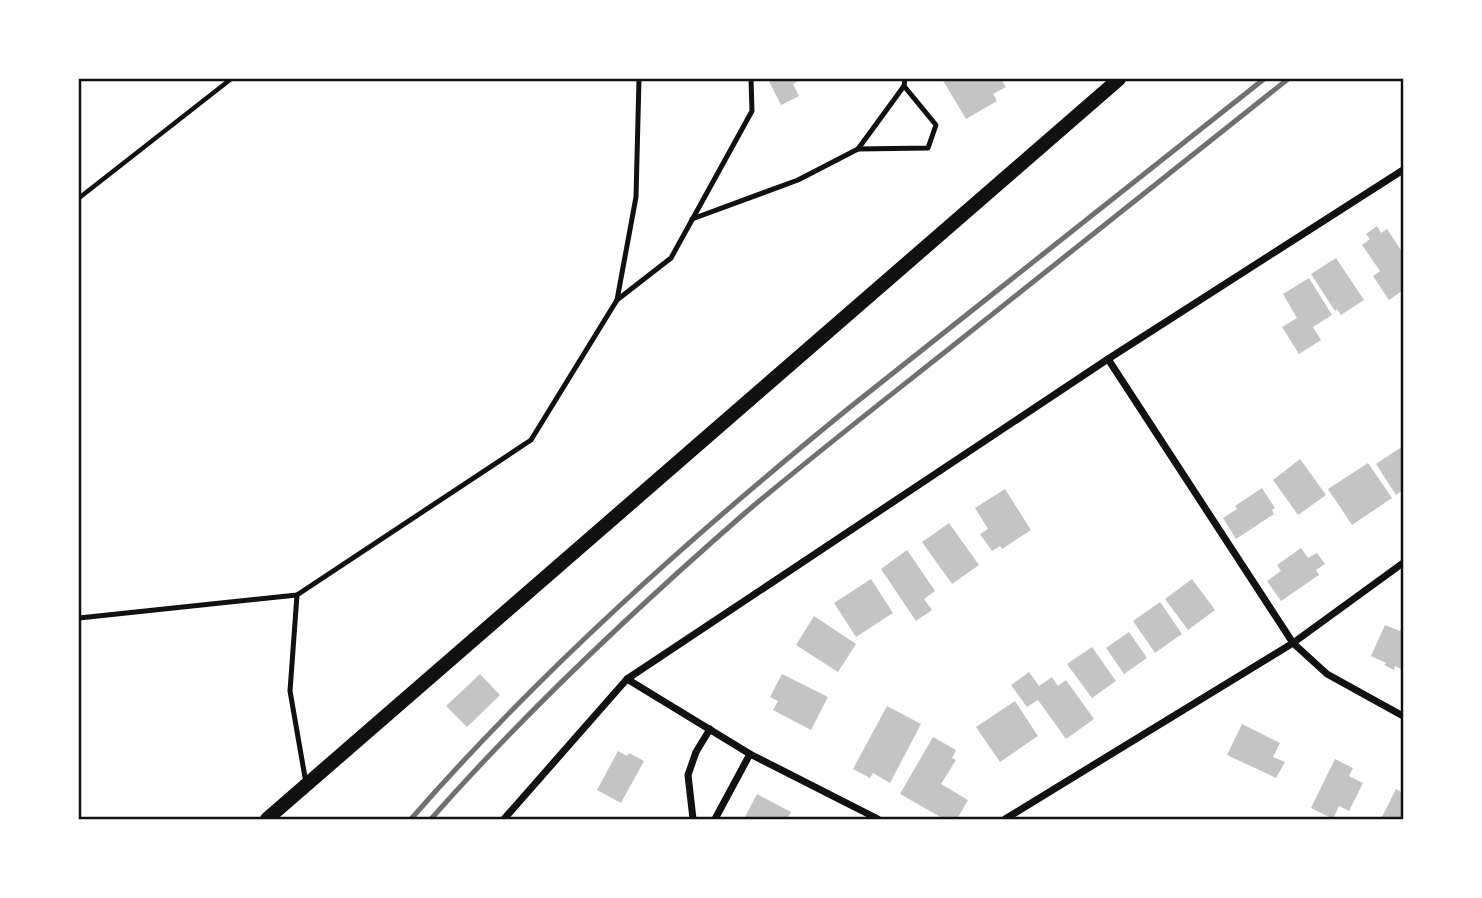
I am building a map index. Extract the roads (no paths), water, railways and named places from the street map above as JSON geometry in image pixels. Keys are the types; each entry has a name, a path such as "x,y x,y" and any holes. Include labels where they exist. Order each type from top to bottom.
{"main road":[{"path":"267,819 1119,79"}],"street":[{"path":"504,819 627,679 1108,359 1403,170"},
{"path":"1108,359 1293,643 1327,674 1403,716"},
{"path":"1005,819 1293,643 1403,563"},
{"path":"627,679 750,754 878,819"},
{"path":"693,819 688,775 696,752 710,729"},
{"path":"715,819 750,754"}],"lane":[{"path":"617,300 636,197 639,79"},
{"path":"79,618 297,595 531,440 617,300 671,258 752,111 751,79"},
{"path":"692,219 798,180 858,149 928,148 936,125 905,82 858,149"},
{"path":"297,595 290,691 306,785"}],"railway":[{"path":"411,819 461,763 566,656 733,505 849,408 1264,79"},
{"path":"431,819 506,738 583,661 745,513 1288,79"}]}
